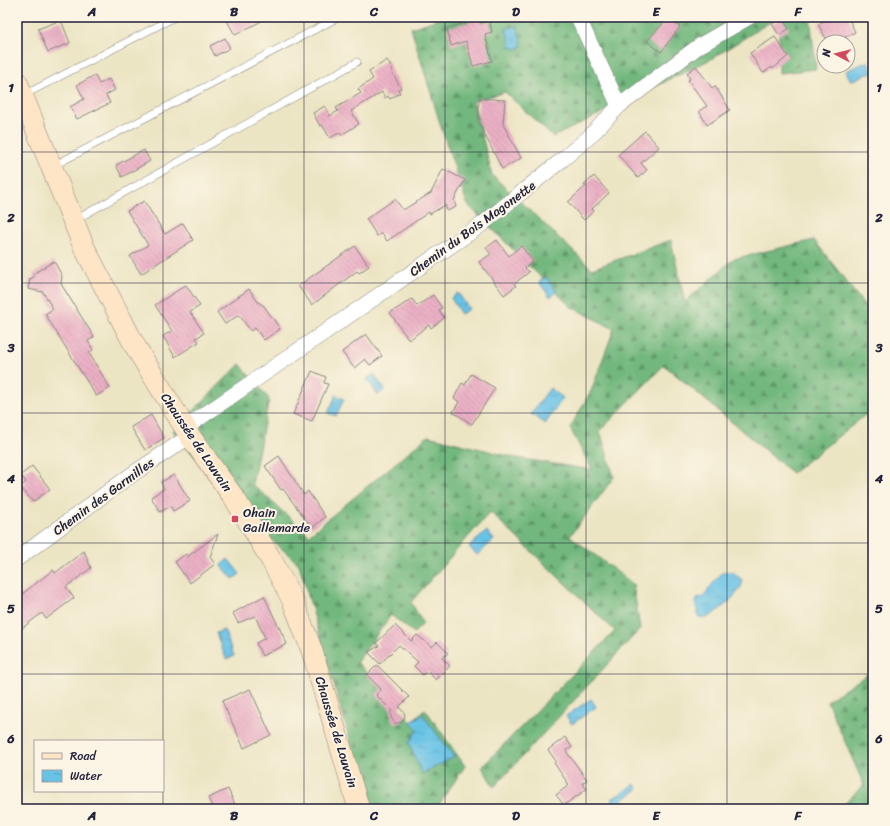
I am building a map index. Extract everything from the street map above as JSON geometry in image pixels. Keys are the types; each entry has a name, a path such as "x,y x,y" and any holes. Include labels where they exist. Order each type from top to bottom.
{"main road":[{"name":"Chaussée de Louvain","path":"20,89 84,247 135,346 187,432 235,499 272,561 293,601 312,651 359,809"}],"street":[{"path":"578,17 619,106"},
{"name":"Chemin du Bois Magonette","path":"187,432 481,225 589,137 619,106 699,46 749,17"},
{"name":"Chemin des Garmilles","path":"17,559 125,480 187,432"}],"lane":[{"path":"20,89 175,17"},
{"path":"51,167 339,17"},
{"path":"73,221 357,62"}],"green space":[{"path":"444,17 778,17 711,59 553,137 505,92 473,101 492,175 592,269 671,240 685,302 733,259 814,240 873,316 873,409 792,473 664,365 600,431 614,477 570,536 633,584 640,629 494,787 482,767 615,631 490,512 411,602 423,624 414,633 391,615 357,662 411,722 425,709 465,766 436,809 372,809 357,764 299,564 245,516 173,431 240,364 269,399 252,484 309,535 428,436 517,458 592,470 570,428 591,391 614,329 570,306 467,204 443,133 411,28"},
{"path":"779,17 810,17 816,69 779,73"},
{"path":"873,671 873,809 839,809 864,785 827,701"}],"water":[{"path":"517,26 522,45 520,48 514,49 514,47 511,48 506,29"},
{"path":"868,61 872,72 851,81 848,74 856,74 856,66"},
{"path":"546,277 557,292 550,297 539,282"},
{"path":"458,293 469,309 461,314 451,298"},
{"path":"374,374 385,390 378,395 367,379"},
{"path":"550,388 563,398 545,424 531,414"},
{"path":"336,395 344,399 336,416 328,413"},
{"path":"487,531 494,540 477,555 469,547"},
{"path":"228,559 240,574 233,579 221,565"},
{"path":"724,572 733,572 742,580 742,585 735,596 723,607 707,618 699,617 695,603"},
{"path":"224,630 234,656 226,659 216,633"},
{"path":"591,699 596,707 572,724 566,716"},
{"path":"422,714 454,757 422,774 409,743 418,729 411,722"},
{"path":"635,784 638,789 615,805 612,799"}],"building":[{"path":"225,17 269,17 235,35"},
{"path":"832,17 848,17 855,32 851,34 824,34 818,24"},
{"path":"668,18 680,27 661,52 647,41"},
{"path":"782,18 789,29 779,35 772,24"},
{"path":"481,19 481,23 489,20 492,32 485,34 492,61 473,66 466,41 451,46 447,28"},
{"path":"61,20 70,43 48,52 38,29"},
{"path":"775,37 788,56 773,69 772,67 763,73 750,53"},
{"path":"225,38 230,48 215,56 210,46"},
{"path":"387,60 393,70 391,71 401,88 398,90 400,93 390,99 388,96 385,98 382,92 351,111 359,124 341,135 339,133 330,138 322,125 320,126 313,113 325,106 330,116 338,111 336,108 361,93 358,89 373,79 369,72"},
{"path":"696,66 712,88 715,86 730,110 707,125 699,111 707,106 688,80 690,79 687,73"},
{"path":"95,75 99,84 109,79 115,90 106,95 110,103 77,119 70,107 84,99 77,85"},
{"path":"479,98 505,100 503,124 521,158 502,169 478,121"},
{"path":"645,131 659,147 641,163 647,170 638,178 618,155"},
{"path":"144,150 150,161 122,177 116,165"},
{"path":"443,169 465,180 454,200 456,207 447,211 445,205 430,214 429,212 387,241 382,233 377,236 366,219 395,199 403,210 431,193"},
{"path":"594,176 609,193 592,209 594,211 584,220 568,202 586,186 584,185"},
{"path":"144,201 165,234 183,223 193,240 141,274 130,256 148,245 127,211"},
{"path":"497,240 509,256 521,246 533,261 525,268 529,272 514,284 516,286 504,295 479,262 491,254 486,248"},
{"path":"355,246 369,266 359,273 357,271 312,305 298,286"},
{"path":"54,261 62,276 61,284 94,337 88,341 93,350 89,353 110,388 96,396 45,314 53,309 43,292 28,289 30,279 34,277 33,274"},
{"path":"186,285 200,306 190,312 204,333 196,338 199,342 175,357 163,336 172,331 155,305"},
{"path":"249,289 258,302 264,306 280,329 264,340 255,328 251,331 239,315 225,324 217,312"},
{"path":"433,295 442,308 439,310 444,318 431,328 429,325 409,340 390,313 412,299 417,306"},
{"path":"366,334 382,356 370,365 365,359 354,368 342,352"},
{"path":"312,371 326,377 324,383 328,384 312,421 293,414"},
{"path":"471,374 495,388 472,424 453,412 459,402 454,398 462,383 465,385"},
{"path":"151,415 164,438 145,450 131,427"},
{"path":"279,456 304,495 308,491 325,517 312,528 283,489 281,490 265,466"},
{"path":"32,466 50,489 33,502 20,487 26,482 21,475"},
{"path":"174,475 190,501 173,511 171,506 160,512 151,497 164,489 161,482"},
{"path":"218,534 210,557 215,564 190,583 175,562 186,554 187,557"},
{"path":"84,551 91,568 66,587 74,598 46,619 42,613 17,632 17,598 53,570 55,573"},
{"path":"264,596 287,644 262,656 256,643 265,638 255,616 238,623 233,613"},
{"path":"395,625 411,641 417,635 432,647 437,642 448,653 442,658 450,666 436,680 427,671 423,675 414,666 418,662 399,645 380,664 368,652 379,646 376,643"},
{"path":"377,665 409,697 399,707 405,714 401,723 395,723 391,718 391,710 376,695 381,689 367,675"},
{"path":"250,689 271,735 244,748 222,701"},
{"path":"565,737 572,747 566,751 587,780 582,783 587,789 564,805 556,795 569,785 554,763 556,761 548,750"},
{"path":"228,789 237,809 213,809 208,798"}],"place":[{"name":"Ohain Gaillemarde","path":"235,519"}]}
